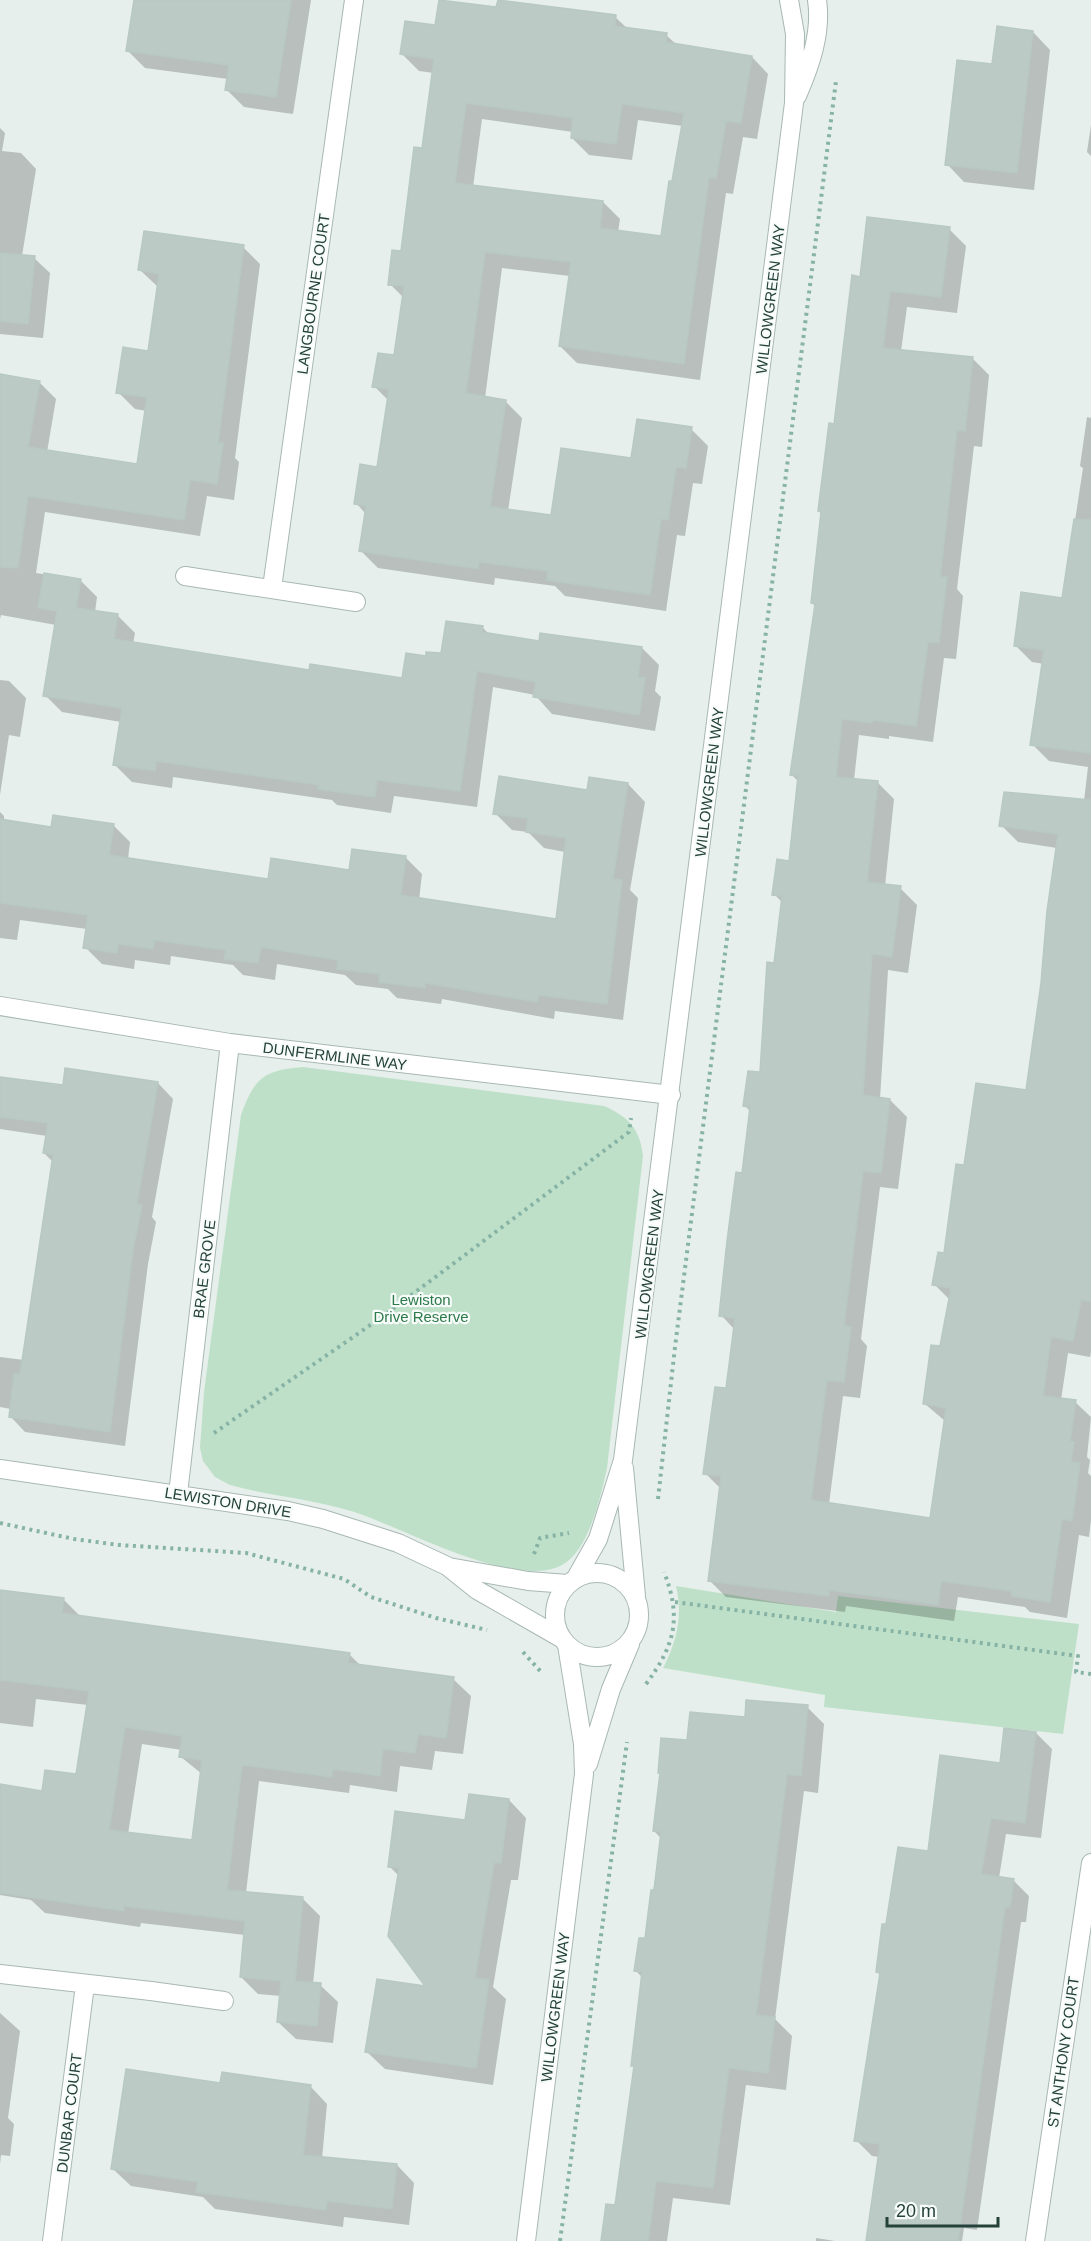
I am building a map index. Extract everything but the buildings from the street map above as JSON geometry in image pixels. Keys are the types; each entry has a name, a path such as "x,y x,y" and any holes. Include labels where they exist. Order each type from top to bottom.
{"street":[{"name":"LANGBOURNE COURT","path":"272,588 354,0"},
{"name":"WILLOWGREEN WAY","path":"572,1581 598,1539 624,1460 794,103 795,34 789,0"},
{"name":"WILLOWGREEN WAY","path":"794,103 812,60 817,22 817,0"},
{"path":"185,576 356,602"},
{"name":"DUNFERMLINE WAY","path":"0,1006 230,1043 671,1095"},
{"name":"BRAE GROVE","path":"178,1494 230,1043"},
{"name":"WILLOWGREEN WAY","path":"624,1460 637,1598"},
{"name":"LEWISTON DRIVE","path":"0,1469 178,1494 323,1519 398,1543 447,1566 477,1590 564,1641"},
{"name":"LEWISTON DRIVE","path":"447,1566 528,1581 572,1581"},
{"path":"588,1574 611,1575 626,1584 637,1598 640,1616 632,1639 616,1653 597,1658 580,1654 564,1641 554,1613 559,1595 572,1581 588,1574"},
{"name":"WILLOWGREEN WAY","path":"584,1774 611,1689 632,1639"},
{"name":"WILLOWGREEN WAY","path":"526,2241 584,1774 583,1744 564,1641"},
{"name":"ST ANTHONY COURT","path":"1035,2241 1091,1863"},
{"path":"0,1974 225,2001"},
{"name":"DUNBAR COURT","path":"52,2241 85,1985"}],"path":[{"path":"658,1505 668,1406 837,70"},
{"path":"182,1458 231,1420 382,1317 629,1132 634,1091"},
{"path":"0,1523 108,1543 246,1553 344,1579 371,1597 436,1618 493,1632"},
{"path":"643,1692 665,1656 672,1637 675,1602 662,1562"},
{"path":"675,1602 1078,1656 1076,1672 1091,1674"},
{"path":"518,1647 532,1660 546,1679"},
{"path":"560,2241 627,1739"}],"green space":[{"name":"Lewiston Drive Reserve","path":"303,1067 604,1106 627,1120 636,1131 643,1156 607,1468 587,1535 580,1548 562,1565 541,1571 516,1570 487,1563 427,1542 351,1511 230,1485 215,1477 203,1461 200,1448 204,1392 241,1115 251,1093 262,1079 278,1071"},
{"path":"676,1586 836,1612 838,1596 1079,1624 1063,1734 824,1707 825,1695 663,1668 672,1648 679,1618"}]}
